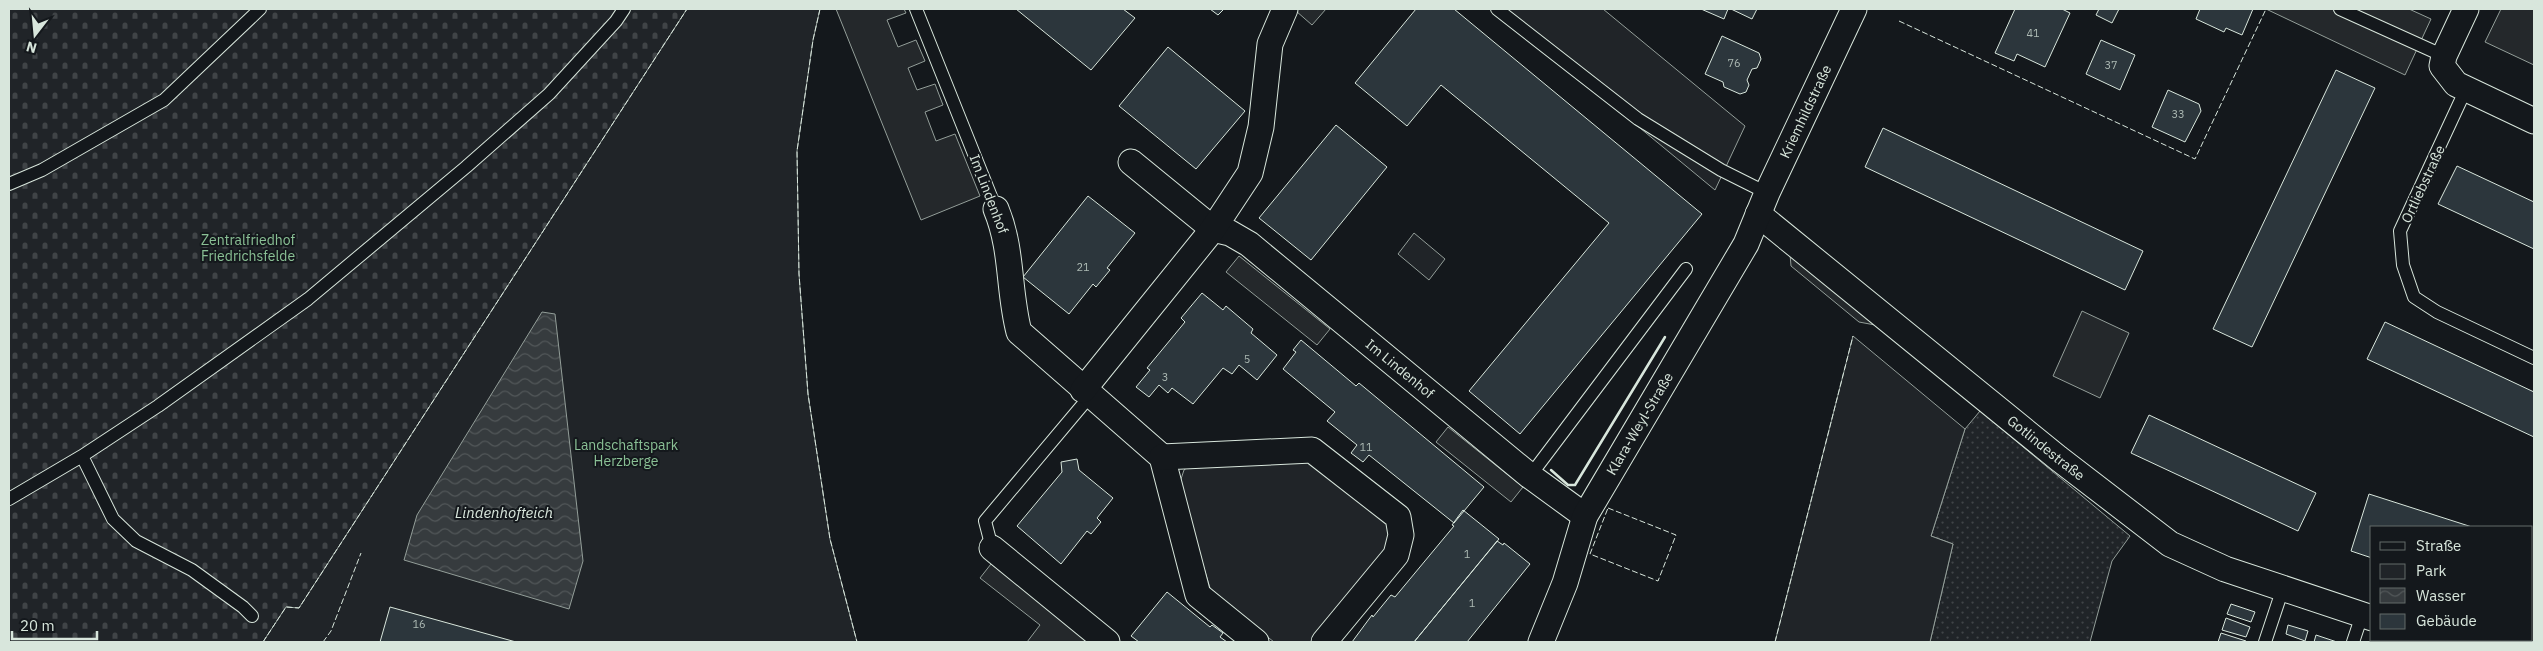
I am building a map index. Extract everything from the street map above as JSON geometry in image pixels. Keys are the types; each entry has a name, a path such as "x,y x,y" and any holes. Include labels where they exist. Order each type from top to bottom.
{"street":[{"path":"1087,393 1212,229 1250,174 1261,127 1270,44 1285,9"},
{"name":"Kriemhildstraße","path":"1762,204 1854,9"},
{"path":"2466,9 2445,65 2456,84 2534,121"},
{"name":"Im Lindenhof","path":"1131,162 1212,229 1230,233 1249,244 1530,476 1585,516"},
{"name":"Klara-Weyl-Straße","path":"1541,642 1565,583 1585,516 1746,244 1762,204"},
{"name":"Gotlindestraße","path":"1762,204 2058,458 2170,544 2224,569 2367,616"},
{"name":"Im Lindenhof","path":"996,209 1005,232 1012,270 1012,305 1019,332 1162,457"},
{"path":"1256,642 1198,595 1162,457 1312,450 1398,517 1401,536 1396,555 1324,642"},
{"path":"992,548 1107,642"},
{"path":"2439,641 2446,642"}],"lane":[{"path":"9,184 42,170 164,100 260,9"},
{"path":"9,499 82,456 182,389 308,299 466,168 549,94 616,21 624,9"},
{"name":"Im Lindenhof","path":"916,9 996,209"},
{"path":"1497,9 1638,119 1720,170 1762,204"},
{"path":"2340,9 2445,65"},
{"name":"Ortliebstraße","path":"2466,89 2400,230 2403,265 2414,297 2437,312 2534,358"},
{"path":"1530,476 1686,269"},
{"path":"992,548 985,521 1087,393"},
{"path":"82,456 113,519 136,541 192,570 243,607 252,616"},
{"path":"2265,642 2282,588"},
{"path":"2353,642 2367,616"}],"green space":[{"name":"Zentralfriedhof Friedrichsfelde","path":"9,9 687,9 299,608 286,607 263,642 9,642"},
{"name":"Landschaftspark Herzberge","path":"687,9 820,9 813,40 797,151 799,274 808,394 830,539 857,642 263,642 286,607 299,608"},
{"path":"1496,9 1603,9 1745,126 1715,190"},
{"path":"1414,233 1445,259 1429,280 1398,254"},
{"path":"1853,336 1965,429 1931,536 1953,544 1930,642 1775,642"},
{"path":"1980,411 2130,536 2112,561 2090,642 1930,642 1953,544 1931,536 1965,429"},
{"path":"1303,458 1385,518 1392,543 1321,635 1311,642 1274,642 1217,597 1210,588 1179,485 1184,470 1189,466"}],"shaded area":[{"path":"836,9 904,9 906,13 887,20 898,47 916,40 925,61 908,68 917,90 935,84 943,105 925,112 936,141 955,134 980,196 921,220"},
{"path":"1298,9 1326,9 1312,25 1296,11"},
{"path":"2266,9 2409,9 2431,19 2405,75"},
{"path":"2501,9 2534,9 2534,65 2485,42"},
{"path":"1790,254 1875,325 1859,322 1791,266"},
{"path":"1239,256 1330,329 1317,345 1226,272"},
{"path":"2082,311 2129,333 2100,398 2053,376"},
{"path":"1448,427 1523,487 1511,502 1436,442"},
{"path":"991,564 1090,642 1027,642 1040,625 980,578"}],"water":[{"name":"Lindenhofteich","path":"542,312 555,314 583,561 569,609 404,560 417,515"}],"building":[{"path":"1016,9 1123,9 1135,18 1091,70"},
{"path":"1210,9 1224,9 1218,15"},
{"path":"1416,9 1454,9 1702,214 1520,434 1469,391 1609,223 1441,85 1407,126 1355,83"},
{"path":"1701,9 1728,9 1724,19"},
{"path":"1731,9 1757,9 1752,19"},
{"path":"2015,9 2062,9 2070,13 2045,67 2017,54 2014,61 1995,53"},
{"path":"2099,9 2119,9 2112,23 2096,15"},
{"path":"2200,9 2253,9 2242,35 2226,28 2224,32 2196,19"},
{"path":"1722,36 1759,53 1761,59 1757,68 1752,69 1747,80 1749,85 1746,92 1740,94 1724,87 1723,82 1705,74"},
{"path":"2101,40 2135,55 2120,90 2086,74"},
{"path":"1168,47 1245,111 1196,169 1119,106"},
{"path":"2336,70 2375,88 2252,347 2213,329"},
{"path":"2168,90 2199,104 2201,111 2185,142 2152,127"},
{"path":"1336,125 1387,167 1311,260 1259,218"},
{"path":"1883,128 2143,251 2125,290 1865,167"},
{"path":"2457,166 2534,202 2534,249 2438,204"},
{"path":"1088,196 1135,233 1107,268 1110,270 1096,287 1093,284 1069,314 1023,277"},
{"path":"1202,293 1223,310 1226,306 1253,329 1251,333 1277,355 1257,380 1239,365 1232,374 1223,368 1193,404 1172,388 1168,393 1159,385 1149,397 1136,387 1150,370 1147,368 1185,322 1181,318"},
{"path":"2385,322 2534,392 2534,437 2367,359"},
{"path":"1301,340 1356,386 1359,383 1484,487 1454,523 1369,455 1363,462 1351,453 1357,445 1327,421 1335,412 1283,369 1296,352 1293,350"},
{"path":"2149,415 2316,493 2298,531 2131,453"},
{"path":"1077,459 1079,470 1113,498 1097,518 1101,522 1091,534 1087,531 1061,564 1017,526 1062,472 1061,462"},
{"path":"2369,494 2469,526 2370,526 2370,557 2351,551"},
{"path":"1463,510 1499,539 1414,642 1352,642 1372,615 1373,617 1391,595 1395,597 1454,526 1452,525"},
{"path":"1497,541 1503,545 1504,543 1530,564 1467,642 1414,642"},
{"path":"1167,592 1210,627 1212,625 1223,633 1220,637 1227,642 1139,642 1131,636"},
{"path":"2231,604 2255,612 2251,622 2227,614"},
{"path":"390,607 516,642 380,642"},
{"path":"2226,618 2250,627 2246,637 2222,630"},
{"path":"2288,625 2308,631 2305,641 2286,634"},
{"path":"2221,633 2246,641 2218,642"},
{"path":"2316,635 2337,642 2314,642"}],"fence":[{"path":"263,642 286,607 299,608 687,9"},
{"path":"820,9 813,40 797,151 799,274 808,394 830,539 857,642"},
{"path":"1899,21 2195,159 2266,9"},
{"path":"1775,642 1853,336"},
{"path":"1608,508 1676,535 1658,581 1590,554 1608,508"},
{"path":"323,642 331,631 361,553"}],"wall":[{"path":"1551,470 1568,485 1575,485 1665,337"}]}
